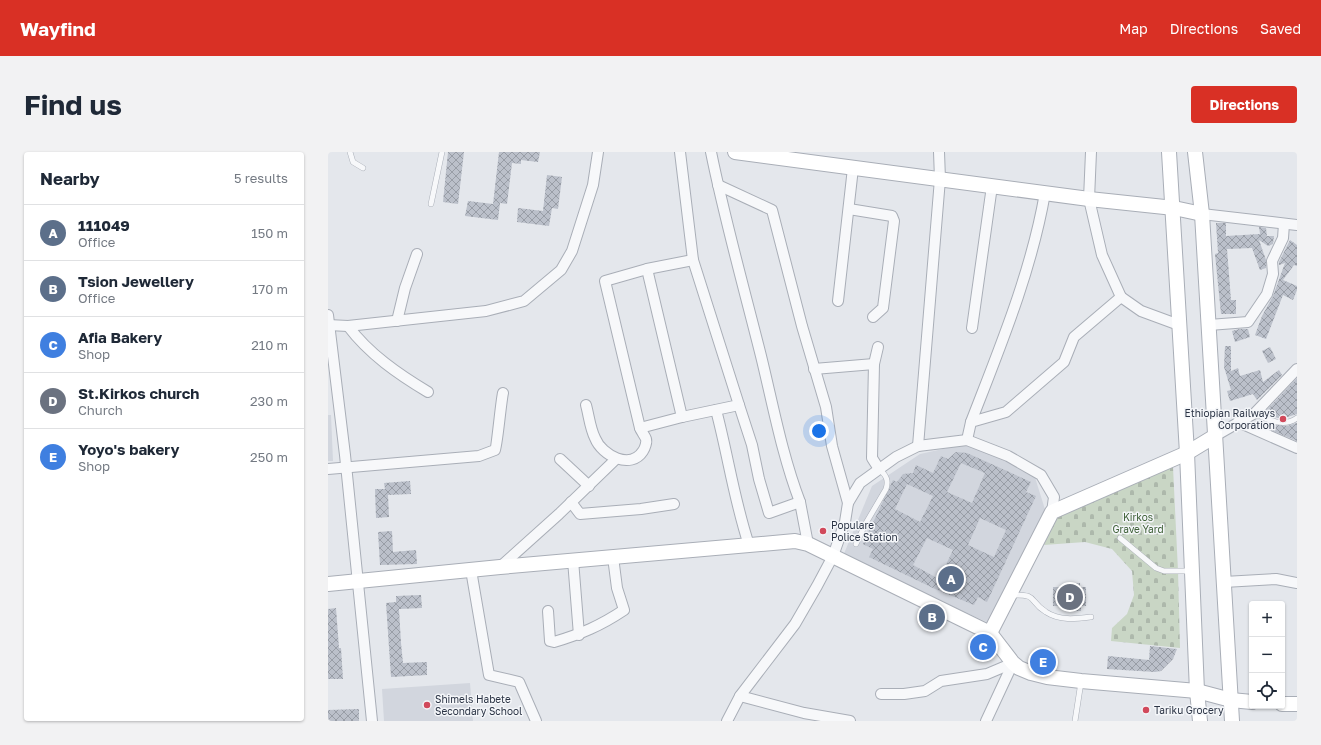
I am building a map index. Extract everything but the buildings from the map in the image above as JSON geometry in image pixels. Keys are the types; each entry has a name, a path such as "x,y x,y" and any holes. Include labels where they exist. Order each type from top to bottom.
{"street":[{"path":"372,721 359,581 328,322 348,326 397,321 505,307 524,301 561,270 572,251 593,185 598,152"},
{"path":"680,152 693,260 752,445 759,479 769,513 800,502"},
{"path":"711,152 777,427 791,477 800,502 808,544"},
{"path":"735,152 1089,199 1174,208 1202,214 1297,225"},
{"path":"918,446 940,179 939,152"},
{"path":"1091,152 1089,199 1102,255 1121,297 1141,311 1179,324"},
{"path":"1169,152 1174,208 1179,324 1188,453 1197,691 1200,721"},
{"path":"1195,152 1202,214 1232,721"},
{"path":"838,301 854,168"},
{"path":"718,185 772,210 814,368 826,407 832,446 848,503"},
{"path":"972,328 992,186"},
{"path":"967,440 971,422 1012,318 1039,224 1045,193"},
{"path":"848,210 892,216 894,221 883,308 873,317"},
{"path":"1209,325 1248,322 1267,294 1273,274 1272,261 1283,238 1284,224"},
{"path":"397,321 405,288 417,254"},
{"path":"586,405 595,439 600,446 616,459 634,460 640,456 645,448 646,439 640,428 605,281 647,269 693,260"},
{"path":"647,269 682,417"},
{"path":"971,422 1006,412 1064,362 1074,337 1121,297"},
{"path":"348,326 356,336 386,364 428,392"},
{"path":"878,347 874,364 872,458 879,469"},
{"path":"814,368 874,364"},
{"path":"1052,512 1188,453 1255,413 1297,368"},
{"path":"328,470 479,456 495,450 498,445 498,425 503,393"},
{"path":"640,428 682,417 739,405"},
{"path":"716,410 725,444 738,511 749,545"},
{"path":"1238,422 1297,448"},
{"path":"727,721 740,696 795,624 833,556 845,522 848,503 860,483 896,457 918,446 967,440 1008,456 1041,475 1054,497 1052,512 990,633"},
{"path":"560,459 588,486"},
{"path":"500,567 616,459"},
{"path":"571,502 580,514 641,509 674,504"},
{"path":"328,584 573,560 795,541 808,544 990,633 1013,663 1019,668 1047,677 1197,691 1231,700 1249,702"},
{"path":"548,611 551,642 579,635 600,626 624,610 617,588 613,557"},
{"path":"573,560 579,635"},
{"path":"472,570 489,675 519,682 536,721"},
{"path":"1224,582 1276,579 1297,583"},
{"path":"881,694 904,694 925,691 941,681 987,674 1013,663"},
{"path":"986,721 1013,663"},
{"path":"740,696 797,716 850,721"},
{"path":"1285,704 1297,704"}],"lane":[{"path":"350,152 353,162 362,168"},
{"path":"431,204 442,152"},
{"path":"1255,413 1268,421 1286,422 1297,418"},
{"path":"856,544 888,483 886,475 879,469"},
{"path":"1120,538 1156,568 1164,571 1193,571"},
{"path":"1009,595 1025,594 1031,596 1043,610 1055,616 1070,619 1092,617"},
{"path":"1075,721 1081,681"}],"shaded area":[{"path":"328,415 331,415 333,461 328,461"},
{"path":"970,443 1034,474 1047,516 991,624 843,556 872,486 920,454"},
{"name":"Shimels Habete Secondary School","path":"470,683 473,721 384,721 382,689"}],"green space":[{"name":"Kirkos Grave Yard","path":"1173,467 1180,648 1111,641 1112,628 1127,614 1134,595 1132,571 1112,549 1085,542 1044,545 1057,518"}],"place":[{"name":"Ethiopian Railways Corporation","path":"1283,419"},
{"name":"Populare Police Station","path":"823,531"},
{"name":"111049","path":"951,579"},
{"name":"St.Kirkos church","path":"1070,597"},
{"name":"Tsion Jewellery","path":"932,617"},
{"name":"Afia Bakery","path":"983,647"},
{"name":"Yoyo's bakery","path":"1043,662"},
{"name":"Shimels Habete Secondary School","path":"427,705"},
{"name":"Tariku Grocery","path":"1146,710"}]}
